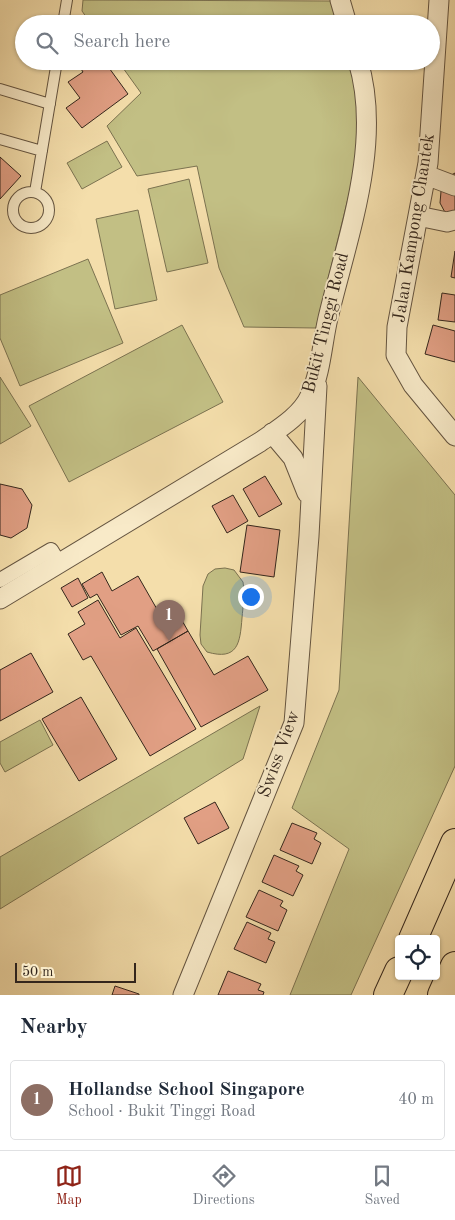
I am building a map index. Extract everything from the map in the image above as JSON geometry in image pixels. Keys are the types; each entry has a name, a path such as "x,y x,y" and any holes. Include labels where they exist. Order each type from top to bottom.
{"highway":[{"path":"415,935 455,843"},
{"path":"442,995 455,966"},
{"path":"388,995 395,980"}],"street":[{"path":"340,0 344,15"},
{"name":"Jalan Kampong Chantek","path":"438,15 439,0"},
{"name":"Bukit Tinggi Road","path":"0,599 272,433 295,416 310,397 318,371 324,334 360,184 366,149 367,111 361,70"},
{"name":"Jalan Kampong Chantek","path":"434,70 426,175 397,327 396,355 413,385 455,436"},
{"path":"426,175 455,186"},
{"path":"418,216 448,222 455,220"},
{"name":"Swiss View","path":"183,995 294,723 309,536 309,499 318,371"},
{"name":"Swiss View","path":"272,433 293,458 309,499"},
{"path":"0,580 51,550 59,563"}],"lane":[{"path":"64,15 67,0"},
{"path":"35,192 56,70"},
{"path":"0,89 50,104"},
{"path":"0,139 42,151"}],"shaded area":[{"path":"83,0 332,1 336,15 85,15 82,11"},
{"path":"124,70 353,70 358,88 357,162 316,328 244,327 219,268 197,166 137,176 107,126 141,93"},
{"path":"107,141 122,167 82,189 67,163"},
{"path":"189,179 208,263 167,272 148,189"},
{"path":"138,210 157,300 115,309 96,219"},
{"path":"88,259 123,343 20,386 0,338 0,295"},
{"path":"182,325 223,402 69,482 29,406"},
{"path":"0,377 31,426 0,444"},
{"path":"358,377 455,495 455,766 351,995 290,995 349,849 292,808 339,690"},
{"path":"225,568 234,570 243,582 243,604 240,635 235,648 225,654 217,654 207,652 201,644 203,586 208,574 215,569"},
{"path":"260,706 243,759 0,909 0,857"},
{"path":"40,720 53,745 5,772 0,763 0,742"}],"building":[{"path":"82,70 111,70 128,94 82,128 66,108 80,98 68,82 83,72"},
{"path":"0,157 21,176 0,199"},
{"path":"455,173 455,222 448,218 440,203 442,180"},
{"path":"455,251 455,278 451,277"},
{"path":"442,293 455,295 455,322 438,320"},
{"path":"433,325 455,331 455,362 425,354"},
{"path":"265,476 282,504 259,517 243,489"},
{"path":"0,484 22,489 32,505 27,528 11,538 0,535"},
{"path":"233,495 248,521 227,533 212,506"},
{"path":"247,525 280,530 274,577 240,572"},
{"path":"102,572 112,591 138,576 162,618 176,610 188,631 153,651 138,626 121,635 97,594 90,598 82,584"},
{"path":"78,578 88,598 72,607 61,588"},
{"path":"98,600 120,638 136,628 196,729 150,756 91,656 83,660 68,634 85,624 78,612"},
{"path":"188,631 214,675 248,656 268,690 201,727 157,649"},
{"path":"31,653 53,692 0,721 0,670"},
{"path":"81,697 117,759 79,781 42,719"},
{"path":"215,802 229,828 198,844 184,818"},
{"path":"292,823 317,833 314,839 321,843 312,864 280,850"},
{"path":"274,855 299,866 296,871 303,875 293,896 262,882"},
{"path":"259,890 283,901 280,906 287,910 278,931 246,917"},
{"path":"247,922 271,933 268,939 275,942 266,963 234,949"},
{"path":"228,971 261,984 258,990 264,992 263,995 218,995"},
{"path":"115,986 139,994 139,995 112,995"}],"place":[{"name":"Hollandse School Singapore","path":"169,641"}]}
